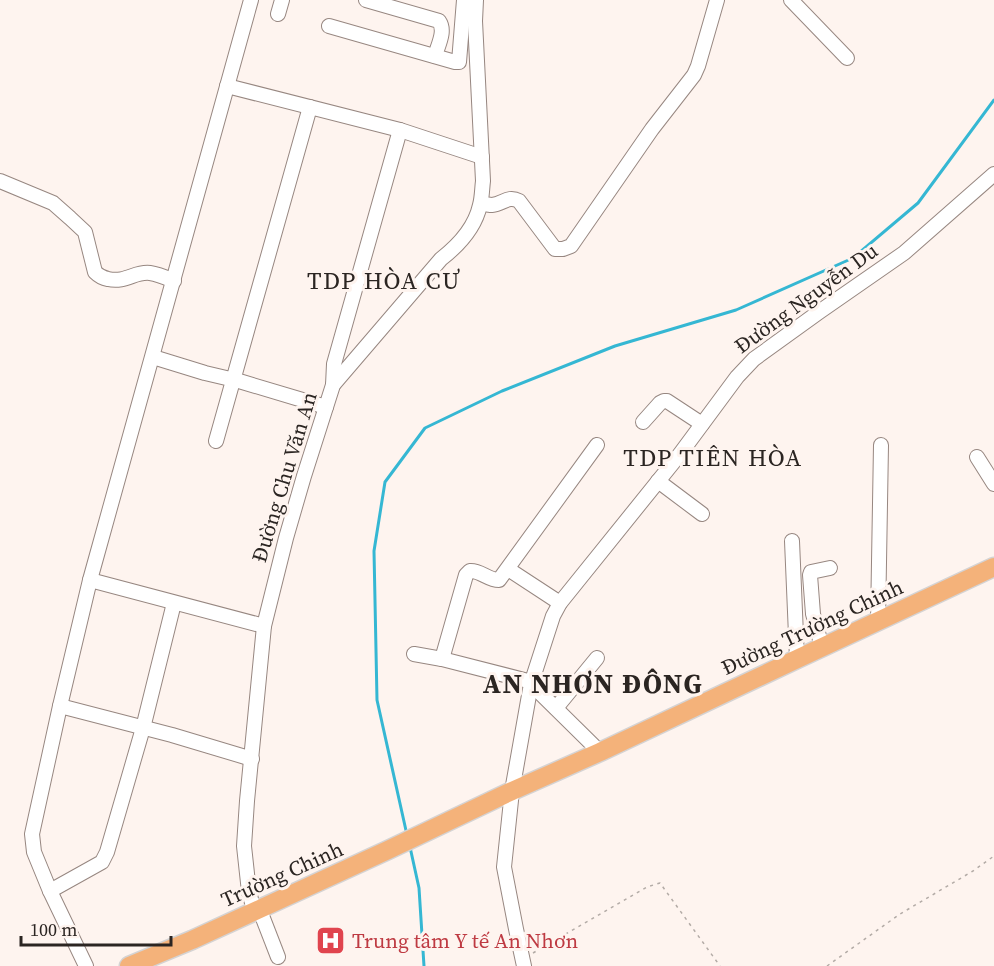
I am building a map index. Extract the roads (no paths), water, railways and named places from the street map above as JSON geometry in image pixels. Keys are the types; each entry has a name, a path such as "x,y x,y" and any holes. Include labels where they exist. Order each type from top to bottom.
{"main road":[{"name":"Đường Trường Chinh","path":"388,850 994,567"},
{"name":"Trường Chinh","path":"129,966 192,940 388,850"}],"street":[{"path":"87,966 50,891 34,852 32,834 90,580 251,0"},
{"path":"366,0 404,5 439,21 443,30 435,56"},
{"path":"329,26 459,62 464,0"},
{"name":"Đường Chu Văn An","path":"278,957 249,892 244,846 264,626 286,538 333,385 441,259 454,249 477,218 483,181 475,21 476,0"},
{"path":"481,204 494,205 510,199 519,201 555,249 571,246 652,129 694,75 717,0"},
{"path":"791,0 847,58"},
{"path":"227,86 400,130 482,157"},
{"path":"216,441 310,107"},
{"path":"333,385 334,364 400,130"},
{"name":"Đường Nguyễn Du","path":"524,963 504,867 512,791 532,683 553,616 560,603 658,481 736,377 754,359 904,253 994,174"},
{"path":"0,181 53,203 85,232 95,272 101,277 116,281 150,273 174,281"},
{"path":"153,357 327,407"},
{"path":"643,422 660,403 668,401 702,424"},
{"path":"442,659 466,575 475,570 493,580 499,580 597,445"},
{"path":"878,621 881,445"},
{"path":"977,457 994,484"},
{"path":"658,481 702,514"},
{"path":"792,541 797,658"},
{"path":"508,568 560,603"},
{"path":"822,647 813,614 810,575 811,572 830,568"},
{"path":"90,580 264,626"},
{"path":"50,891 102,862 107,852 143,728 174,603"},
{"path":"414,654 442,659 532,683 600,752"},
{"path":"556,708 597,658"},
{"path":"60,705 252,759"}],"waterway":[{"path":"407,835 377,700 374,551 385,482 425,428 502,391 615,346 736,310 853,258 918,203 994,100"},
{"path":"410,847 419,888 424,966"}],"place":[{"name":"Trung tâm Y tế An Nhơn","path":"331,940"}],"district":[{"name":"TDP HÒA CƯ","path":"384,280"},
{"name":"TDP TIÊN HÒA","path":"713,457"},
{"name":"AN NHƠN ĐÔNG","path":"593,683"}]}
